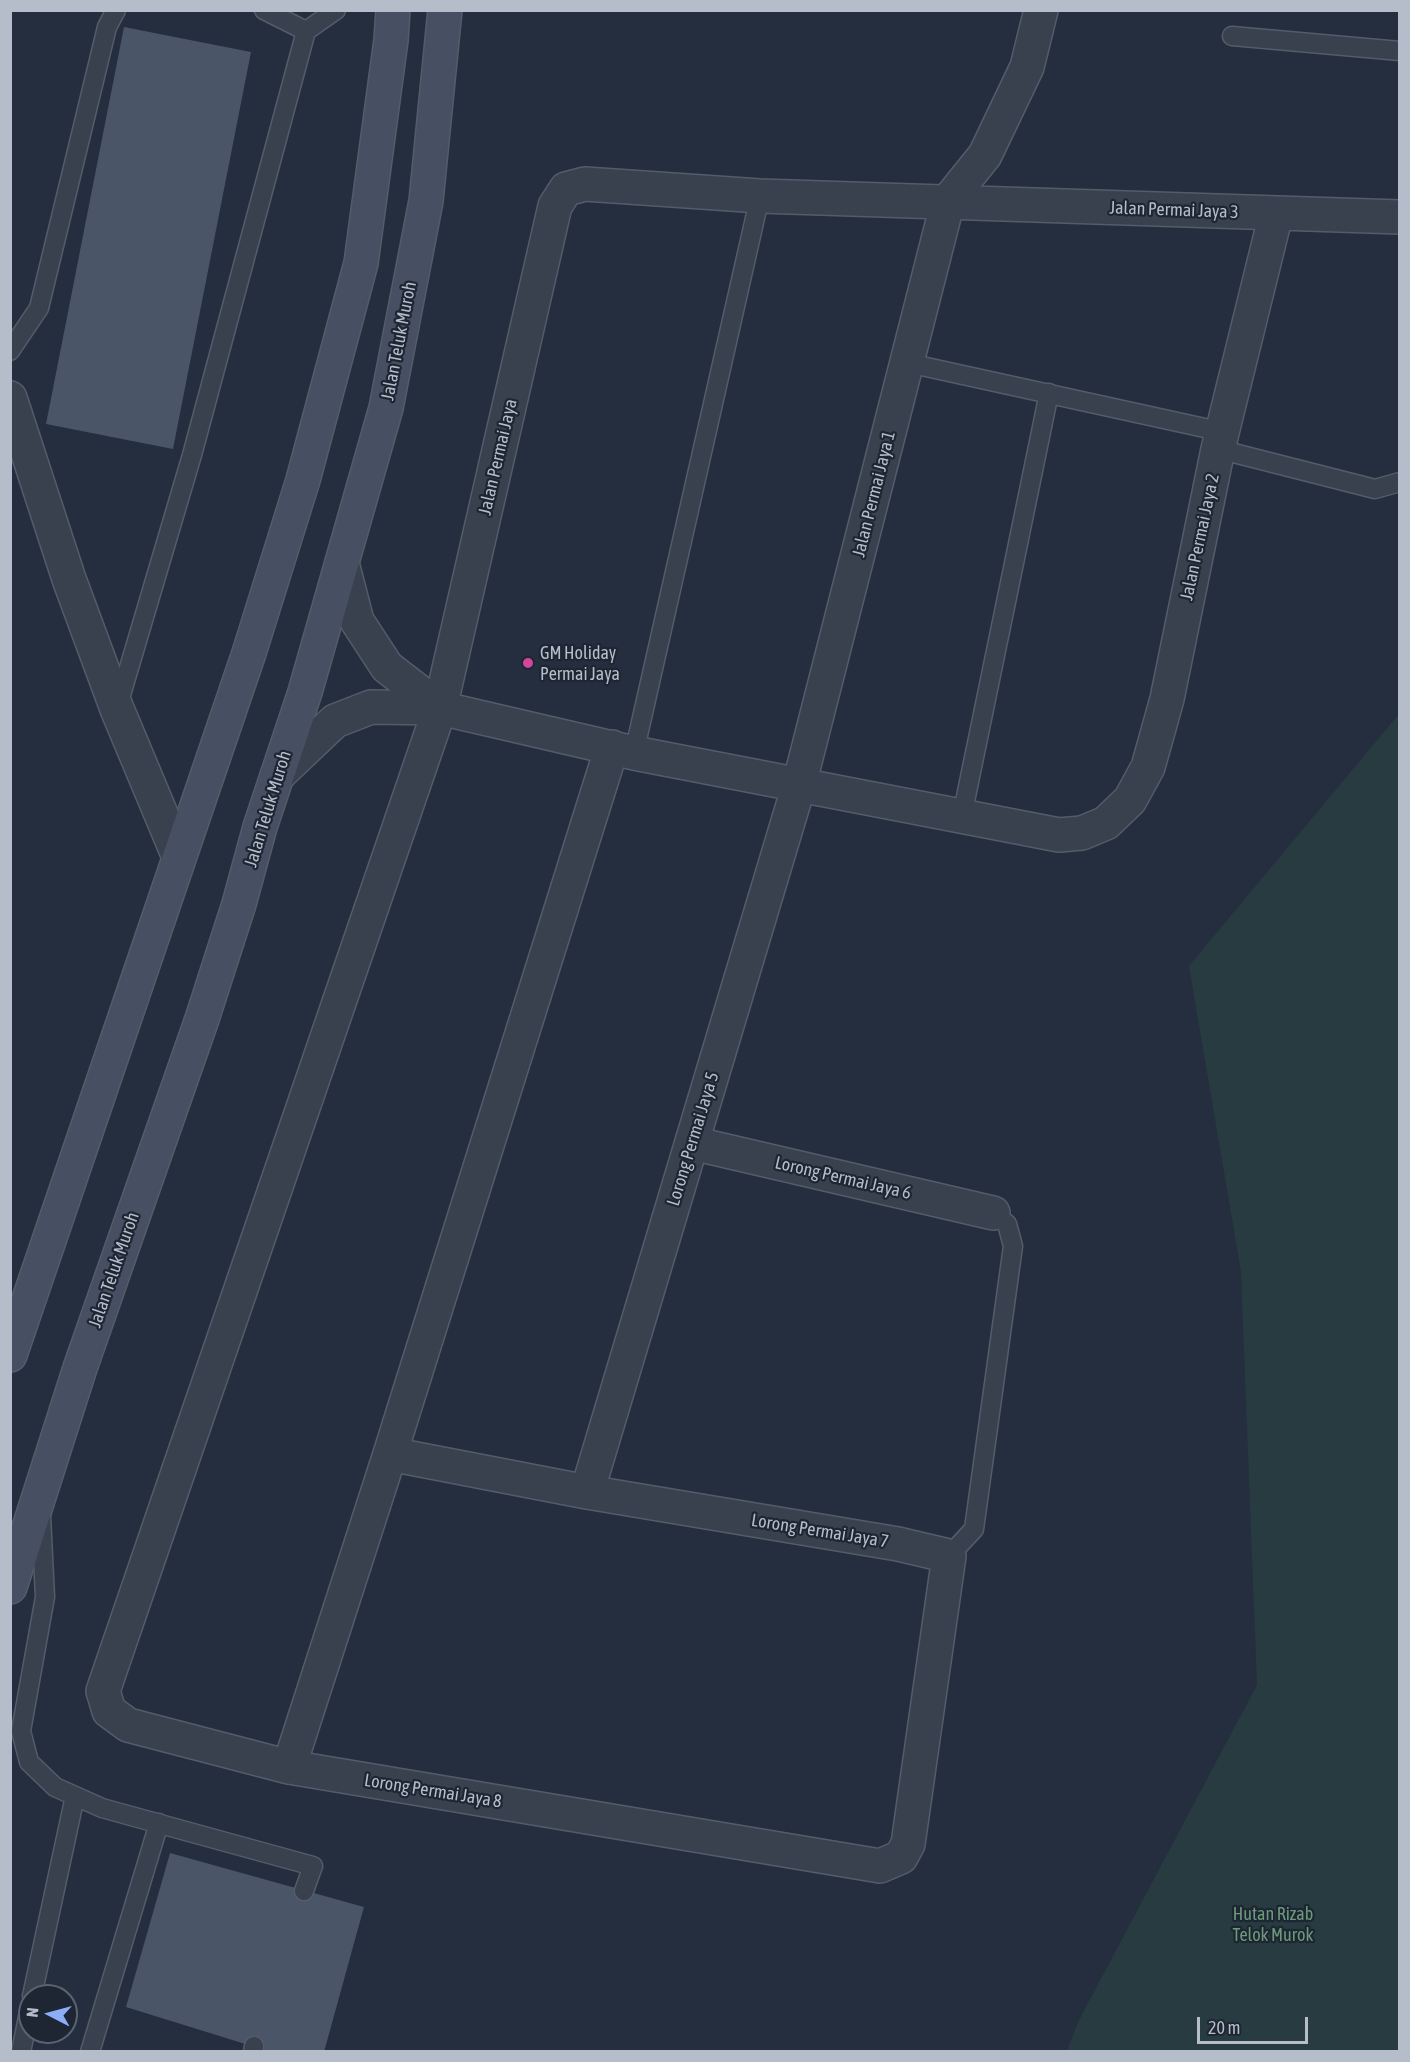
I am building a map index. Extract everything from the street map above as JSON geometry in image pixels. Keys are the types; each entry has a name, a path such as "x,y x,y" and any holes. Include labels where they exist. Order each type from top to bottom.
{"main road":[{"path":"10,1355 249,653 303,480 361,263 393,10"},
{"name":"Jalan Teluk Muroh","path":"10,1587 41,1496 80,1368 202,1019 239,904 260,827 305,692 386,408 426,201 445,10"}],"street":[{"path":"948,201 985,155 1027,67 1041,10"},
{"name":"Jalan Permai Jaya 3","path":"555,206 566,189 585,184 760,196 1276,214 1400,216"},
{"name":"Jalan Permai Jaya 1","path":"799,785 948,201"},
{"name":"Jalan Permai Jaya","path":"289,1767 128,1725 109,1711 103,1690 440,708 555,206"},
{"name":"Jalan Permai Jaya 2","path":"962,816 1059,836 1082,833 1106,823 1130,800 1148,767 1167,699 1221,440 1276,214"},
{"path":"10,398 69,579 117,709 179,857"},
{"path":"342,563 357,621 387,667 440,708"},
{"path":"277,776 335,721 370,707 440,708 623,750 962,816"},
{"path":"289,1767 623,750"},
{"name":"Lorong Permai Jaya 5","path":"587,1492 799,785"},
{"name":"Lorong Permai Jaya 6","path":"692,1143 993,1213"},
{"name":"Lorong Permai Jaya 7","path":"390,1454 587,1492 898,1544 949,1556"},
{"name":"Lorong Permai Jaya 8","path":"289,1767 880,1866 901,1857 908,1844 949,1556"}],"lane":[{"path":"10,351 39,308 106,27 116,10"},
{"path":"264,10 306,31"},
{"path":"117,709 192,455 306,31 336,10"},
{"path":"1232,36 1400,51"},
{"path":"623,750 760,196"},
{"path":"908,363 1049,393 1221,440 1375,489 1400,482"},
{"path":"962,816 1049,393"},
{"path":"949,1556 974,1529 1013,1246 1007,1224 993,1213"},
{"path":"41,1496 45,1597 21,1731 29,1762 55,1787 102,1808 313,1866 304,1891"},
{"path":"35,1984 75,1796"},
{"path":"90,2052 159,1823"}],"green space":[{"name":"Hutan Rizab Telok Murok","path":"1399,714 1399,2051 1067,2051 1078,2022 1257,1685 1241,1272 1189,966"}],"building":[{"path":"124,27 251,52 173,449 46,424"},
{"path":"170,1853 364,1907 324,2052 271,2052 126,2007"}],"place":[{"name":"GM Holiday Permai Jaya","path":"528,663"}]}
